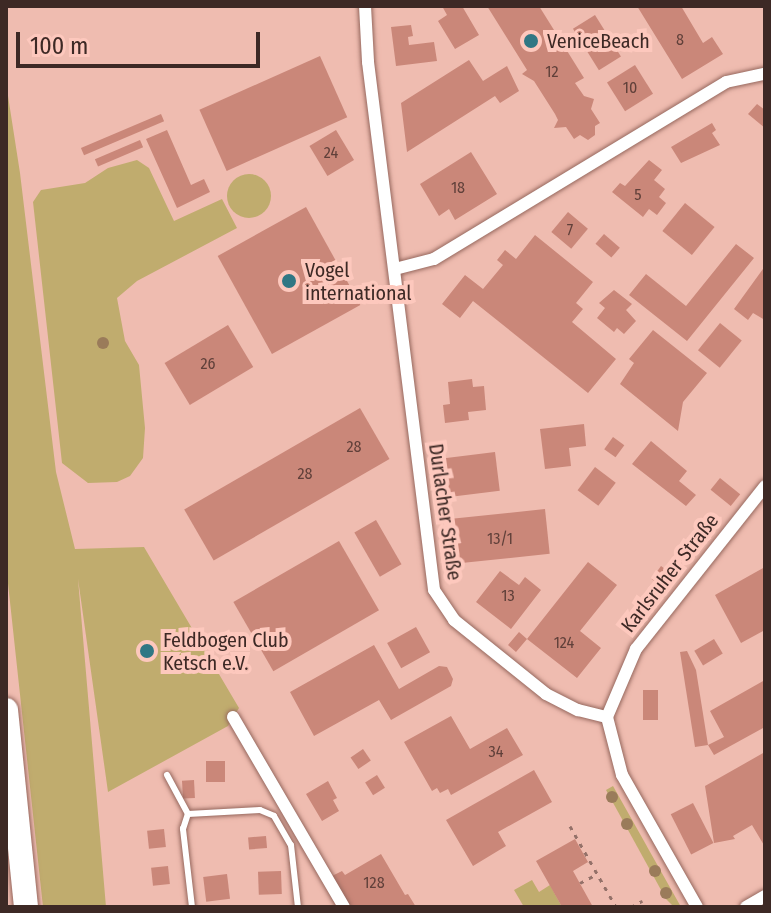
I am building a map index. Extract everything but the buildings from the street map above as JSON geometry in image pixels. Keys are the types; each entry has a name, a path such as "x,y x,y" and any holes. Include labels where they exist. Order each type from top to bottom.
{"highway":[{"path":"6,710 26,907"}],"street":[{"name":"Durlacher Straße","path":"365,6 434,590 454,620 546,694 578,710 607,717"},
{"path":"395,269 434,259 726,82 765,74"},
{"name":"Karlsruher Straße","path":"607,717 636,649 765,486"},
{"path":"233,717 344,907"},
{"path":"607,717 622,775 697,907"},
{"path":"746,907 765,896"}],"lane":[{"path":"167,775 188,814 183,829 192,907"},
{"path":"188,814 260,810 274,816 291,845 298,907"}],"path":[{"path":"570,826 616,907"},
{"path":"580,883 597,874"},
{"path":"631,907 642,901"}],"shaded area":[{"path":"6,83 20,173 56,472 75,549 144,547 239,708 228,726 108,792 78,579 106,907 43,907 6,565"},
{"path":"137,160 149,168 174,221 222,199 237,228 137,281 117,298 125,341 139,365 145,428 143,458 130,476 117,482 88,483 62,463 33,202 41,190 85,183 108,168"},
{"path":"249,174 265,180 271,196 265,212 249,218 233,212 227,196 233,180"},
{"path":"613,786 681,907 674,907 666,899 606,790"},
{"path":"532,880 539,892 550,885 562,907 524,907 514,890"}],"place":[{"name":"VeniceBeach","path":"531,41"},
{"name":"Vogel international","path":"289,281"},
{"name":"Feldbogen Club Ketsch e.V.","path":"147,651"}]}
